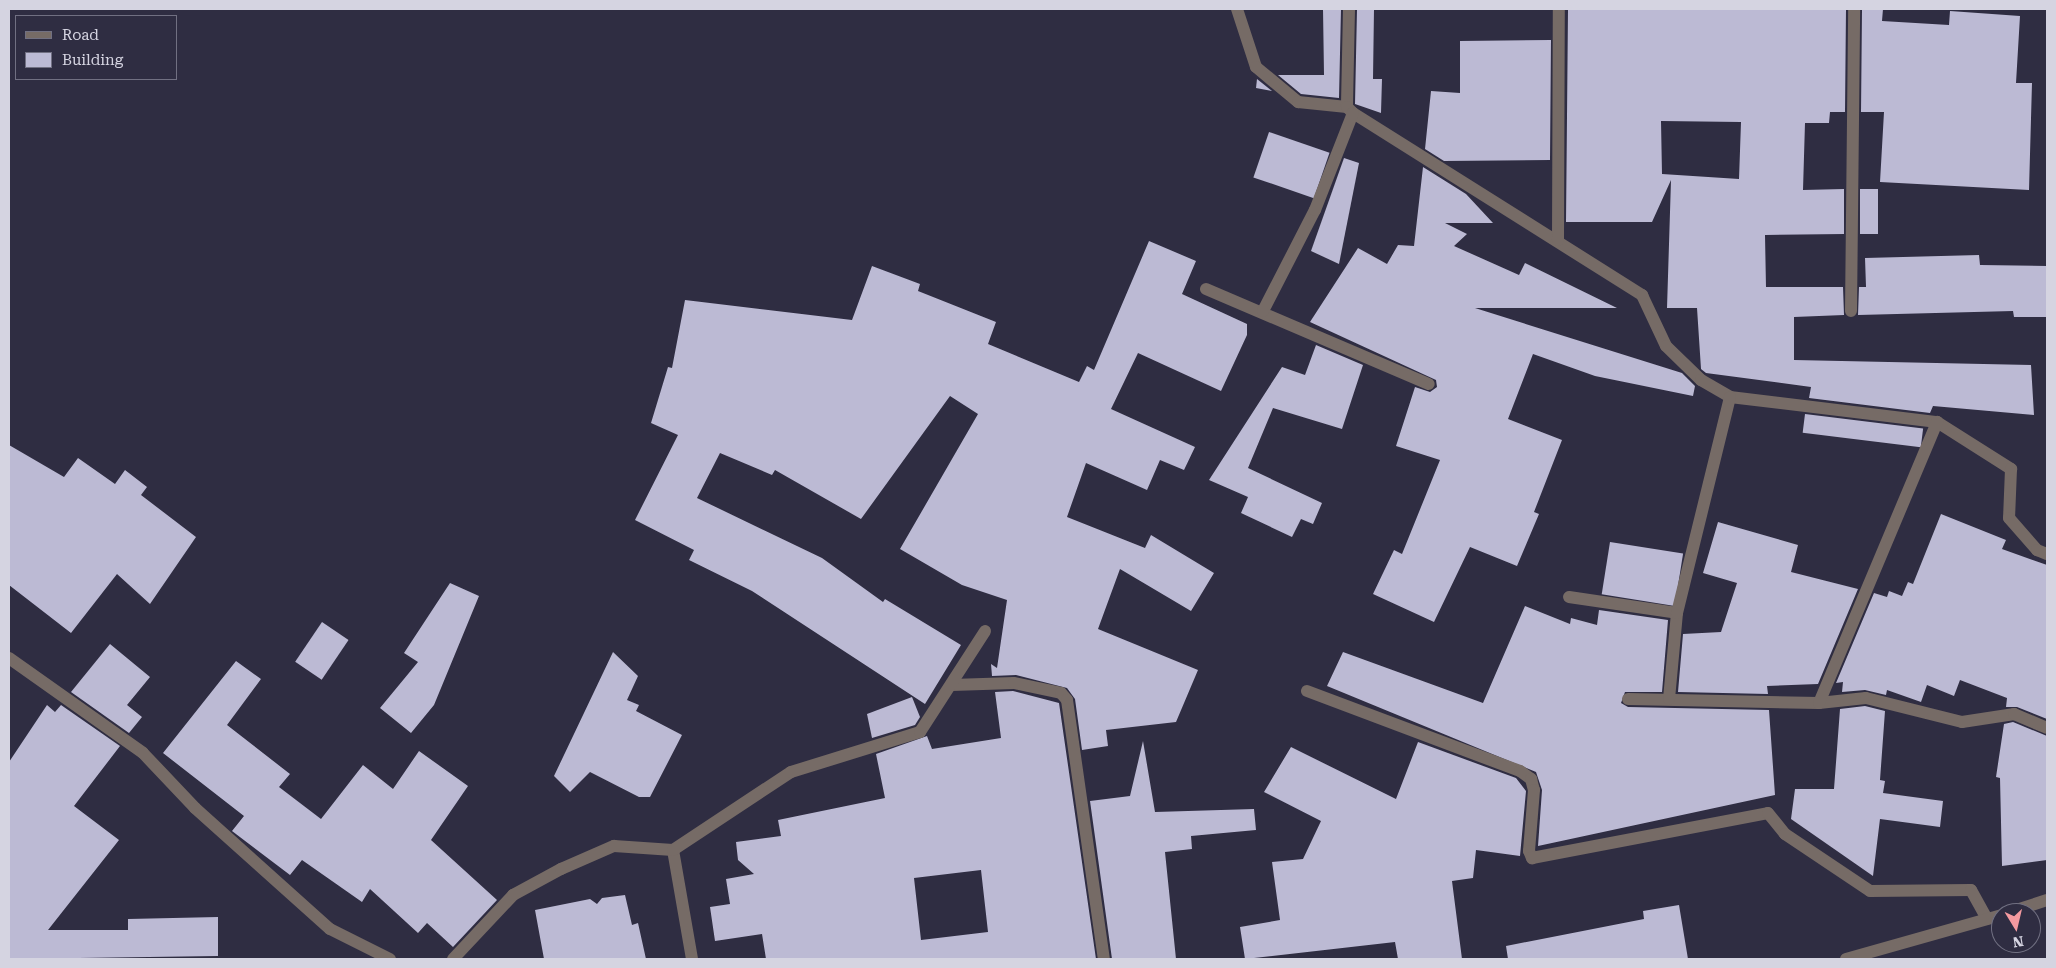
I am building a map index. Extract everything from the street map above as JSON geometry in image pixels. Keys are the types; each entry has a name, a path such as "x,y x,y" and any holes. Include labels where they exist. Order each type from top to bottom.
{"street":[{"path":"1237,9 1256,67 1298,102 1350,110 1558,240 1642,295 1666,346 1701,380 1730,397 1937,422 2010,468 2009,518 2037,550 2047,554"},
{"path":"1263,311 1315,210 1350,110 1349,9"},
{"path":"1558,240 1559,9"},
{"path":"1851,310 1854,9"},
{"path":"1206,289 1263,311 1429,384"},
{"path":"1669,699 1677,613 1730,397"},
{"path":"1819,704 1937,422"},
{"path":"1569,597 1677,613"},
{"path":"453,959 513,895 561,869 614,846 673,850 791,772 920,732 986,631"},
{"path":"9,658 143,753 196,808 330,930 390,959"},
{"path":"952,684 1014,683 1061,693 1066,700 1104,959"},
{"path":"1307,691 1525,775 1534,790 1529,851 1532,858 1768,813 1785,834 1870,891 1971,890 1988,919"},
{"path":"1628,699 1819,704 1866,698 1962,722 2014,714 2047,728"},
{"path":"673,850 692,959"},
{"path":"1846,959 1991,918"}],"building":[{"path":"1323,9 1341,9 1339,98 1301,94 1278,75 1324,75"},
{"path":"1357,9 1374,9 1373,79 1382,79 1381,113 1355,104"},
{"path":"1568,9 1846,9 1845,112 1830,112 1829,123 1805,123 1803,190 1844,189 1844,234 1765,235 1766,287 1843,287 1844,315 1794,317 1794,360 2031,365 2034,415 1933,406 1930,413 1809,398 1811,387 1706,373 1701,369 1697,308 1667,308 1671,180 1652,222 1566,222","holes":["1661,121 1741,122 1739,179 1662,174"]},
{"path":"1862,9 1883,9 1882,21 1949,25 1950,11 2020,16 2016,83 2032,83 2029,190 1880,182 1884,112 1861,112"},
{"path":"1551,40 1550,160 1444,161 1425,149 1431,91 1460,93 1460,41"},
{"path":"1257,79 1272,91 1256,88"},
{"path":"1269,132 1330,153 1314,198 1253,177"},
{"path":"1344,158 1359,163 1339,264 1311,251"},
{"path":"1423,167 1466,194 1493,223 1445,223 1467,234 1454,246 1519,275 1525,263 1617,308 1475,308 1682,373 1695,386 1693,396 1595,376 1533,354 1508,419 1562,440 1534,512 1539,514 1517,566 1470,547 1434,622 1373,594 1394,550 1402,554 1440,460 1396,446 1415,387 1430,392 1437,387 1436,380 1310,322 1358,248 1387,264 1398,245 1414,246"},
{"path":"1860,189 1878,189 1878,234 1860,234"},
{"path":"1149,241 1196,261 1182,294 1247,324 1247,335 1221,391 1138,353 1111,409 1195,447 1184,470 1160,460 1147,490 1086,463 1067,517 1145,548 1151,535 1214,573 1191,611 1120,569 1098,629 1198,670 1176,722 1106,730 1108,746 1082,750 1075,699 1067,688 1016,675 992,676 991,664 997,668 1007,600 962,585 900,549 978,414 950,396 861,519 775,470 772,475 720,453 697,498 822,558 883,602 885,599 961,645 925,704 752,591 689,560 694,550 635,520 678,435 651,423 668,367 672,368 685,300 852,320 872,266 920,284 918,291 996,322 988,344 1079,382 1087,366 1094,370"},
{"path":"1979,255 1980,265 2047,266 2047,317 2014,317 2013,311 1858,315 1859,287 1866,287 1865,258"},
{"path":"1316,345 1363,365 1342,429 1273,408 1248,468 1322,503 1313,524 1301,519 1292,537 1241,513 1248,497 1209,480 1282,367 1305,375"},
{"path":"1805,414 1923,429 1921,447 1803,433"},
{"path":"9,445 64,477 78,458 115,484 125,470 147,487 141,495 196,537 150,604 117,574 71,633 9,585"},
{"path":"1941,514 2006,540 2002,549 2047,565 2047,719 2017,707 2006,707 2007,698 1960,680 1954,696 1927,685 1921,702 1887,690 1886,695 1865,690 1842,692 1843,682 1836,683 1874,593 1887,597 1889,591 1902,596 1908,582 1913,584"},
{"path":"1718,522 1798,545 1791,572 1858,589 1818,684 1767,686 1768,694 1678,692 1683,634 1721,632 1737,583 1703,573"},
{"path":"1610,542 1683,554 1675,606 1602,594"},
{"path":"450,583 479,596 434,705 411,733 380,708 418,662 404,653"},
{"path":"1525,606 1570,624 1571,618 1597,625 1599,610 1668,620 1662,692 1625,692 1621,703 1628,707 1769,710 1775,795 1538,846 1542,790 1536,772 1327,686 1343,652 1483,703"},
{"path":"322,622 349,640 322,680 295,662"},
{"path":"110,644 150,677 127,705 142,717 129,733 71,692"},
{"path":"613,652 638,676 627,700 639,705 636,711 682,735 650,797 639,797 590,772 570,792 554,776"},
{"path":"236,661 261,679 227,725 290,774 279,787 321,819 363,765 393,789 419,751 468,786 431,840 497,900 453,947 427,923 418,933 370,889 362,902 302,860 290,875 232,831 244,816 163,753"},
{"path":"1013,691 1059,703 1096,959 766,959 762,934 715,941 710,907 730,904 726,879 754,874 738,860 736,842 781,836 778,820 885,798 876,754 927,736 932,749 1001,738 995,692","holes":["981,870 988,932 921,940 914,878"]},
{"path":"912,697 920,717 915,725 872,738 867,714"},
{"path":"47,705 55,712 61,705 120,746 74,806 119,840 48,930 128,930 128,919 218,917 218,956 9,959 9,762"},
{"path":"1865,706 1885,711 1880,780 1885,781 1883,793 1943,801 1940,827 1880,819 1873,876 1791,819 1795,789 1834,789 1840,709"},
{"path":"2013,722 2047,736 2047,860 2002,866 2000,778 1996,777 2004,724"},
{"path":"1143,741 1155,812 1254,809 1256,830 1191,836 1192,849 1165,852 1176,959 1112,959 1090,801 1130,796"},
{"path":"1418,742 1516,778 1526,791 1520,856 1476,850 1473,878 1452,881 1462,959 1398,959 1395,942 1245,959 1240,927 1280,920 1272,862 1303,859 1321,821 1264,792 1291,747 1396,799"},
{"path":"625,895 632,925 638,923 646,959 544,959 535,910 590,899 597,904 602,898"},
{"path":"1679,905 1688,959 1508,959 1506,946 1644,919 1643,911"}]}
